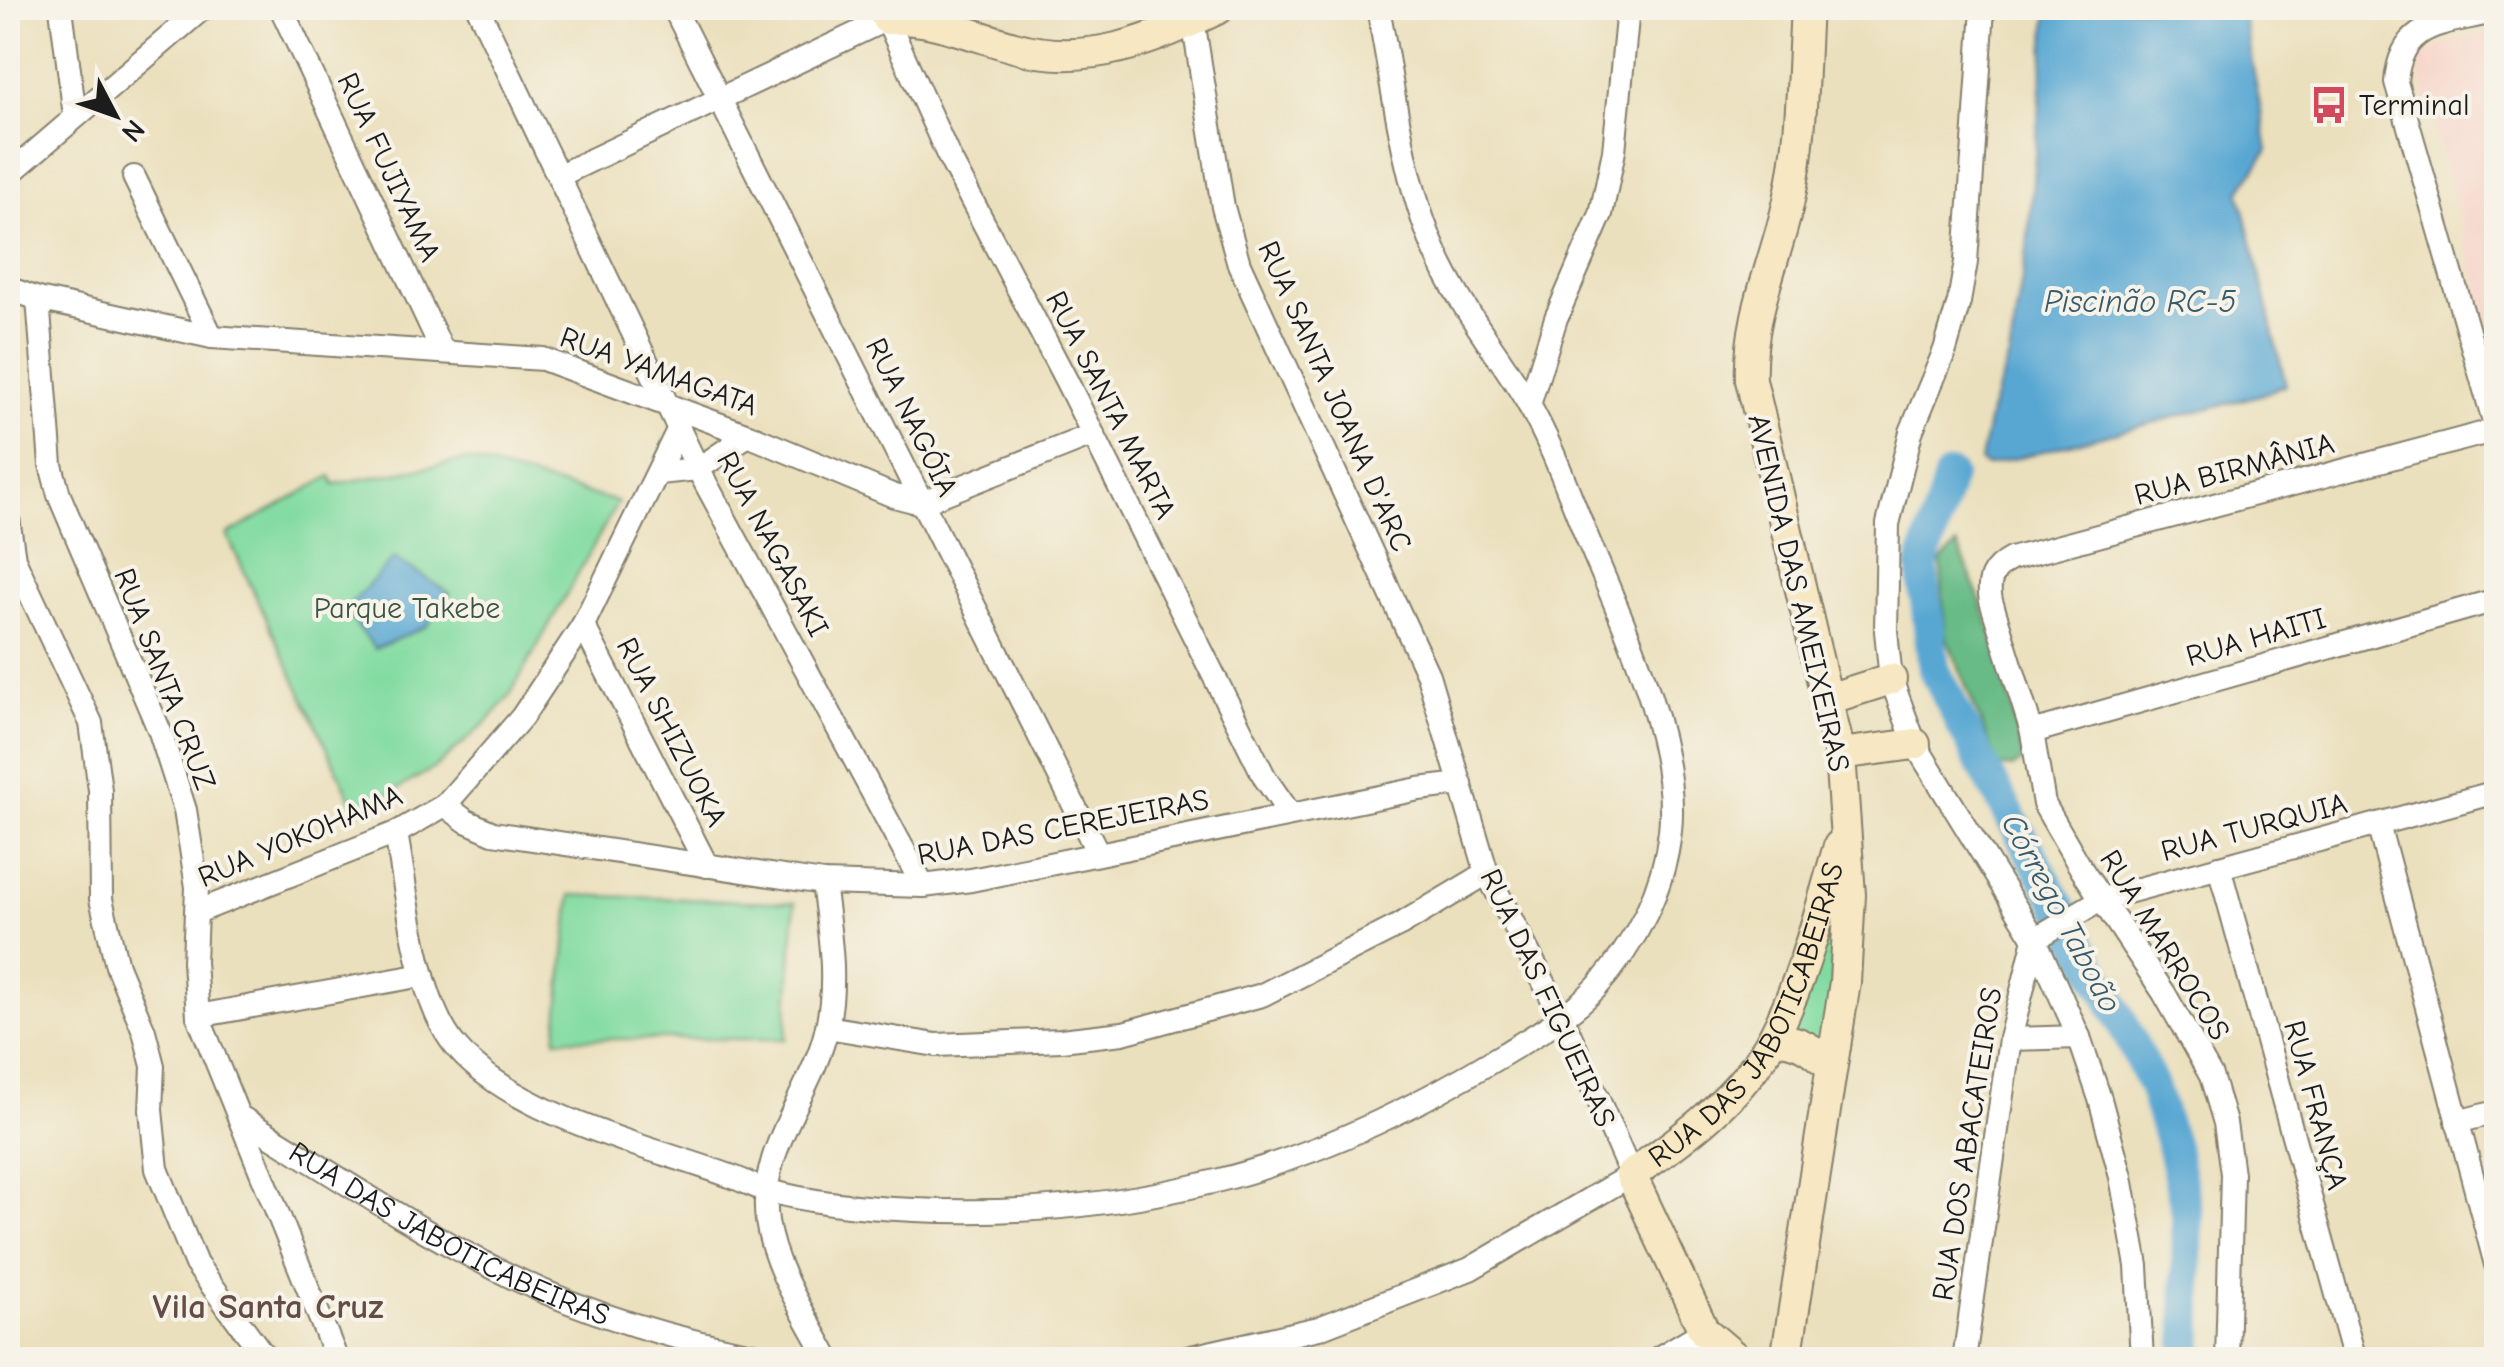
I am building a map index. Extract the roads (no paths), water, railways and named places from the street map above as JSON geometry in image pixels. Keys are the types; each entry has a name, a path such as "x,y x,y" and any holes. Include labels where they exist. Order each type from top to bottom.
{"street":[{"path":"61,8 74,116"},
{"path":"8,175 203,8"},
{"name":"RUA FUJIYAMA","path":"281,8 443,352"},
{"name":"RUA NAGASAKI","path":"478,8 698,469 923,886"},
{"name":"RUA NAGÓIA","path":"674,8 1098,853"},
{"path":"396,833 423,975 442,1027 454,1046 542,1108 610,1136 766,1190 854,1205 917,1210 1066,1206 1216,1181 1352,1134 1440,1093 1562,1019 1593,991 1622,956 1648,910 1663,873 1670,828 1671,782 1662,739 1624,626 1529,405 1455,294 1433,248 1417,203 1378,8"},
{"path":"1529,405 1556,318 1601,214 1614,151 1628,8"},
{"name":"AVENIDA DAS AMEIXEIRAS","path":"1786,1360 1847,952 1850,895 1840,754 1751,380 1754,320 1790,198 1799,134 1806,8"},
{"path":"1983,8 1966,262 1959,302 1945,350 1912,432 1888,524 1886,632 1891,679 1914,744 2039,937 2079,1037 2121,1177 2137,1266 2142,1360"},
{"path":"2496,11 2416,33 2404,45 2396,82 2486,354 2496,429"},
{"path":"560,175 885,13 939,23 1046,54 1090,55 1136,45 1206,14"},
{"name":"RUA SANTA MARTA","path":"885,13 948,155 1265,778 1290,814"},
{"name":"RUA SANTA JOANA D'ARC","path":"1206,14 1222,206 1239,264 1428,675 1461,784"},
{"path":"134,177 212,337"},
{"name":"RUA YAMAGATA","path":"8,288 38,299 212,337 544,359 674,417 748,435 894,496 921,503"},
{"name":"RUA SANTA CRUZ","path":"38,299 51,465 71,524 173,766 184,810 198,912 194,962 198,1016 337,1360"},
{"name":"RUA YOKOHAMA","path":"198,912 396,833 445,805 522,717 584,626 659,472 674,417"},
{"name":"RUA BIRMÂNIA","path":"1992,574 2011,559 2496,429"},
{"path":"659,472 698,469 748,435"},
{"path":"921,503 1092,435"},
{"path":"8,518 14,559 91,723 100,790 101,899 117,966 144,1031 153,1066 150,1110 156,1169 196,1264 267,1360"},
{"name":"RUA MARROCOS","path":"1992,574 1988,588 1991,602 2032,732 2044,804 2096,902 2188,1031 2211,1076 2225,1123 2232,1174 2227,1360"},
{"name":"RUA HAITI","path":"2032,732 2496,600"},
{"name":"RUA SHIZUOKA","path":"584,626 707,866"},
{"path":"1825,700 1891,679"},
{"path":"1840,754 1914,744"},
{"name":"RUA DAS CEREJEIRAS","path":"445,805 466,821 493,833 823,883 923,886 971,880 1290,814 1461,784"},
{"name":"RUA DAS FIGUEIRAS","path":"1461,784 1487,873 1562,1019 1704,1332 1738,1360"},
{"name":"RUA TURQUIA","path":"2039,937 2096,902 2496,792"},
{"name":"RUA DAS JABOTICABEIRAS","path":"1178,1360 1319,1328 1470,1270 1630,1175 1681,1140 1726,1098 1773,1038 1806,958 1846,824"},
{"path":"2378,824 2496,1264"},
{"name":"RUA FRANÇA","path":"2218,867 2354,1360"},
{"path":"827,1027 936,1045 1061,1040 1123,1033 1262,995 1400,925 1487,873"},
{"path":"823,883 832,952 827,1027 785,1124 766,1190 772,1245 829,1360"},
{"name":"RUA DOS ABACATEIROS","path":"1964,1360 2010,1038 2039,937"},
{"path":"198,1016 423,975"},
{"path":"2010,1038 2079,1037"},
{"path":"1773,1038 1804,1044 1830,1067"},
{"path":"2457,1122 2496,1112"},
{"name":"RUA DAS JABOTICABEIRAS","path":"240,1116 372,1198 513,1278 656,1331 719,1348 788,1360"},
{"path":"1655,1360 1704,1332"}],"water":[{"name":"Piscinão RC-5","path":"2048,8 2242,8 2268,150 2240,192 2286,385 1986,466 1980,461 1990,412 2009,357 2027,249"},
{"path":"394,558 450,593 427,626 375,649 345,610"}],"waterway":[{"name":"Córrego Taboão","path":"1950,476 1922,567 1934,669 2153,1086 2187,1213 2188,1360"}],"place":[{"name":"Terminal","path":"2329,105"}],"district":[{"name":"Vila Santa Cruz","path":"268,1306"}],"park label":[{"name":"Parque Takebe","path":"407,608"}]}
